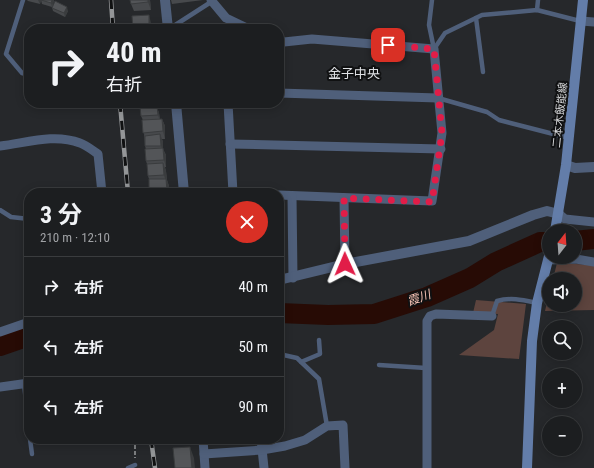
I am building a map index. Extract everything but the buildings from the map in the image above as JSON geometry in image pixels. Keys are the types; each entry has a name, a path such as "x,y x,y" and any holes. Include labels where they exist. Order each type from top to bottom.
{"main road":[{"name":"二本木飯能線","path":"557,224 566,165 583,0"},
{"path":"527,468 530,359 537,303 547,264"}],"street":[{"path":"165,0 168,24"},
{"path":"211,1 226,18 239,24"},
{"path":"581,21 594,22"},
{"path":"284,42 312,40 434,49 442,133 441,149 432,202 284,195"},
{"path":"284,93 438,98"},
{"path":"176,108 184,188"},
{"path":"228,108 234,188"},
{"path":"0,146 44,138 68,139 81,143 98,154 101,188"},
{"path":"230,144 441,149"},
{"path":"566,165 575,168 594,167"},
{"path":"292,196 293,278"},
{"path":"344,198 345,264"},
{"path":"284,279 345,264 469,241 533,215 547,212 559,214 565,219 594,222"},
{"path":"582,259 594,262"},
{"path":"427,468 427,321 430,316 436,314 492,316"},
{"path":"0,332 24,324"},
{"path":"0,386 24,383"},
{"path":"204,454 262,450 305,440 327,426 343,425 345,468"},
{"path":"203,444 205,468"},
{"path":"261,444 264,468"}],"lane":[{"path":"23,0 6,54 24,74"},
{"path":"432,0 429,25 434,49"},
{"path":"537,10 538,0"},
{"path":"176,24 211,1"},
{"path":"434,49 445,33 482,14 537,10 581,21"},
{"path":"476,18 483,72"},
{"path":"438,98 487,112 499,120 569,138"},
{"path":"0,210 11,217 24,218"},
{"path":"492,316 497,300 505,298 521,299 537,303"},
{"path":"301,362 320,354 319,340"},
{"path":"284,355 296,358 319,379 327,426"},
{"path":"379,365 426,368"},
{"path":"31,444 32,454"},
{"path":"128,468 135,465"}],"path":[{"path":"135,444 135,465"}],"shaded area":[{"path":"557,264 594,265 594,310 582,310 582,272 555,272"},
{"path":"476,300 526,304 519,359 459,355 494,330 498,314 473,313"}],"waterway":[{"name":"霞川","path":"582,240 594,239"},
{"name":"霞川","path":"284,313 328,315 374,314 427,297 470,278 496,262 542,242"},
{"name":"霞川","path":"0,346 24,338"}],"railway":[{"path":"111,0 113,24"},
{"path":"120,108 128,188"},
{"path":"152,444 155,468"}],"district":[{"name":"金子中央","path":"354,73"}],"route":[{"path":"345,264 344,198 432,202 441,149 442,133 434,49 388,45"}]}
